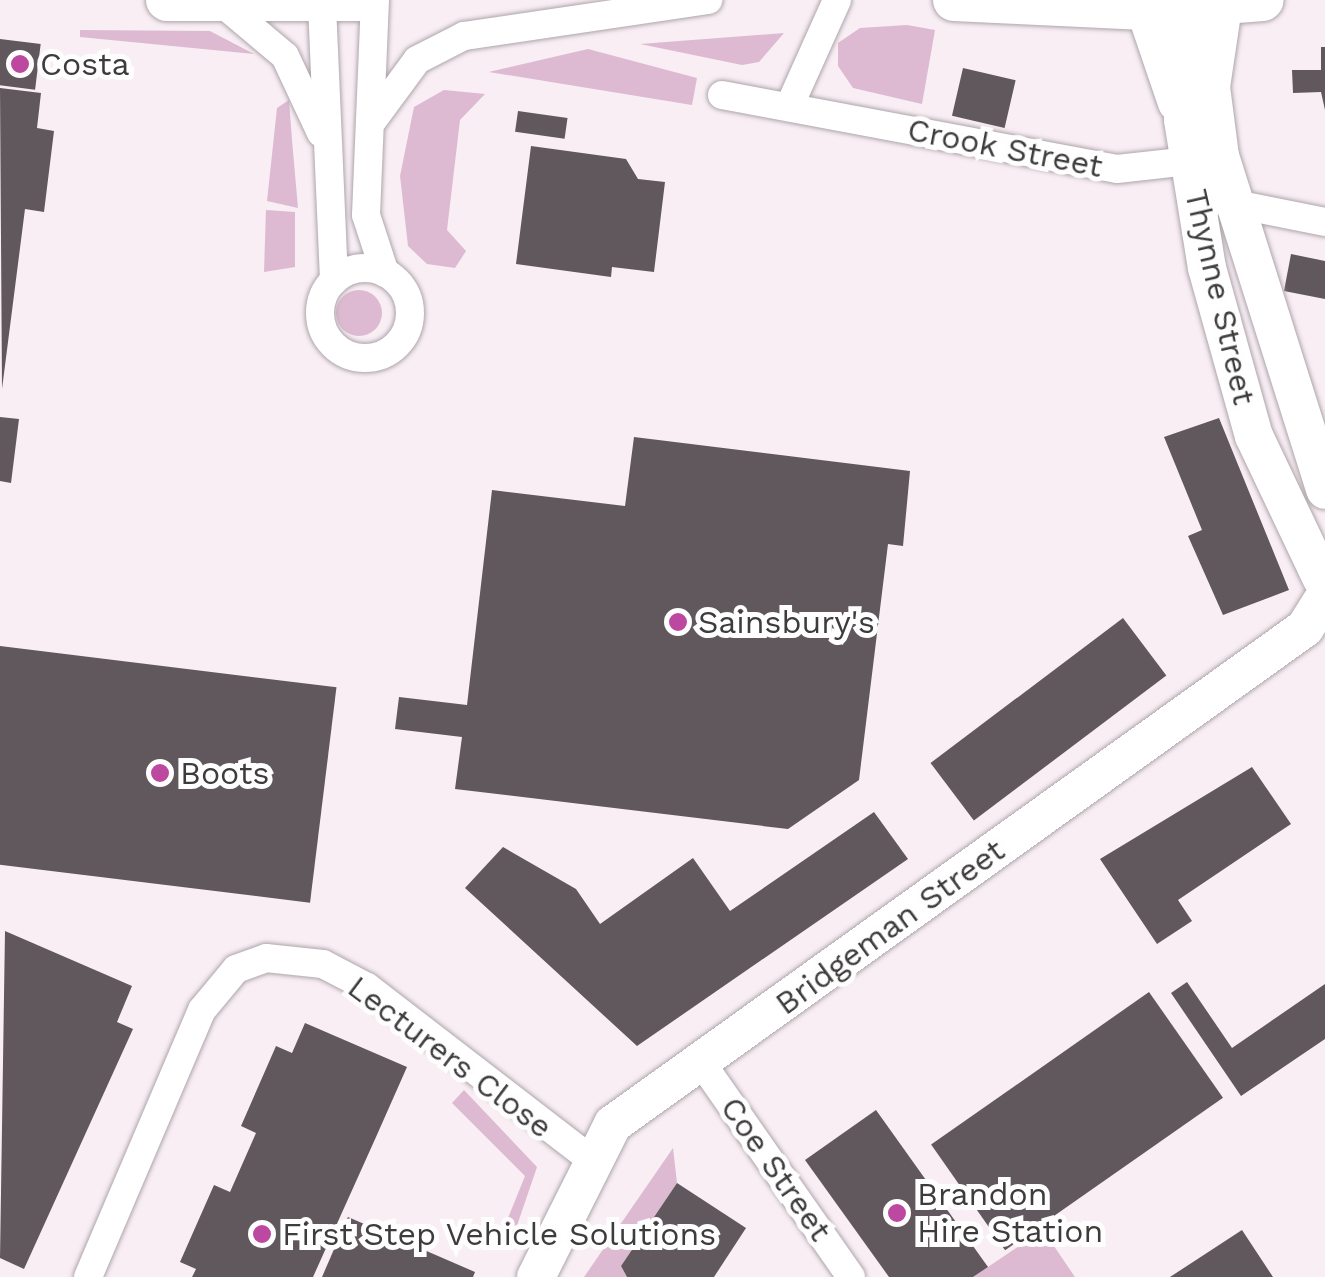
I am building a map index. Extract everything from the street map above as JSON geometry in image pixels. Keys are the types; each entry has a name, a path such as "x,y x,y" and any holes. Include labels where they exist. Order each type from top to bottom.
{"main road":[{"path":"166,0 222,4 335,2"},
{"path":"954,0 1144,9 1218,3"}],"street":[{"path":"335,2 330,153 334,280 320,305 325,335 343,352 374,357 408,324 406,295 385,273 366,215 374,0"},
{"path":"372,120 417,60 464,36 708,0"},
{"path":"790,107 837,0"},
{"name":"Thynne Street","path":"1218,3 1183,120 1205,160 1240,205 1325,490"},
{"name":"Thynne Street","path":"1218,3 1205,160 1254,436 1320,603"},
{"path":"222,4 285,56 330,153"},
{"path":"1144,9 1183,120"},
{"name":"Crook Street","path":"722,95 1117,170 1205,160"},
{"path":"1240,205 1325,222"},
{"path":"334,280 358,268 385,273"},
{"name":"Bridgeman Street","path":"536,1277 588,1158 613,1124 1320,603"},
{"name":"Lecturers Close","path":"88,1277 202,1010 236,968 266,958 322,964 367,986 588,1158"},
{"name":"Coe Street","path":"700,1062 851,1277"}],"shaded area":[{"path":"907,25 935,30 922,104 853,88 838,66 838,43 860,28"},
{"path":"80,30 210,31 254,54 80,37"},
{"path":"784,33 759,62 742,65 640,44"},
{"path":"588,49 697,78 692,105 489,72"},
{"path":"444,90 485,94 460,120 447,230 466,251 455,268 427,264 408,246 400,176 414,107"},
{"path":"289,100 298,208 267,201 277,108"},
{"path":"266,210 295,212 295,267 264,272"},
{"path":"359,290 375,297 382,313 375,329 359,336 343,329 336,313 343,297"},
{"path":"464,1090 537,1167 509,1249 497,1245 525,1176 452,1103"},
{"path":"673,1148 677,1183 621,1266 627,1277 584,1277"},
{"path":"1043,1230 1075,1277 973,1277"}],"building":[{"name":"Costa","path":"0,39 41,44 35,90 0,85"},
{"path":"1321,47 1325,47 1325,110 1321,92 1293,93 1292,70 1321,70"},
{"path":"963,68 1016,80 1005,128 952,116"},
{"path":"0,88 41,93 37,128 54,131 44,212 25,209 2,389"},
{"path":"518,111 568,118 565,139 515,132"},
{"path":"531,146 626,159 638,179 665,182 654,272 612,267 611,277 516,264"},
{"path":"1291,254 1325,261 1325,299 1284,291"},
{"path":"0,417 19,419 11,483 0,481"},
{"path":"1219,418 1289,590 1223,615 1188,536 1202,530 1164,437"},
{"name":"Sainsbury's","path":"634,437 910,471 903,546 888,544 859,780 788,829 455,789 462,737 395,729 399,697 467,705 492,490 625,506"},
{"path":"1123,618 1166,676 974,821 931,763"},
{"path":"0,646 336,687 310,903 0,865"},
{"path":"1252,767 1291,824 1178,900 1192,921 1157,944 1100,859"},
{"path":"874,812 908,859 637,1046 465,888 503,847 576,889 600,924 693,858 730,911"},
{"path":"5,931 132,986 117,1022 133,1029 24,1269 0,1258"},
{"path":"1187,982 1232,1048 1325,984 1325,1039 1241,1096 1171,993"},
{"path":"1149,992 1223,1098 1005,1250 931,1145"},
{"path":"305,1023 407,1067 376,1137 313,1277 192,1277 196,1269 180,1262 214,1185 230,1192 256,1133 241,1126 276,1046 292,1053"},
{"name":"Brandon Hire Station","path":"876,1110 988,1267 973,1277 889,1277 805,1160"},
{"path":"677,1183 746,1228 714,1277 627,1277 621,1266"},
{"path":"348,1217 475,1272 473,1277 322,1277"},
{"path":"1242,1230 1273,1277 1170,1277"}],"place":[{"name":"Costa","path":"20,64"},
{"name":"Sainsbury's","path":"678,622"},
{"name":"Boots","path":"160,773"},
{"name":"Brandon Hire Station","path":"897,1213"},
{"name":"First Step Vehicle Solutions","path":"262,1234"}]}
